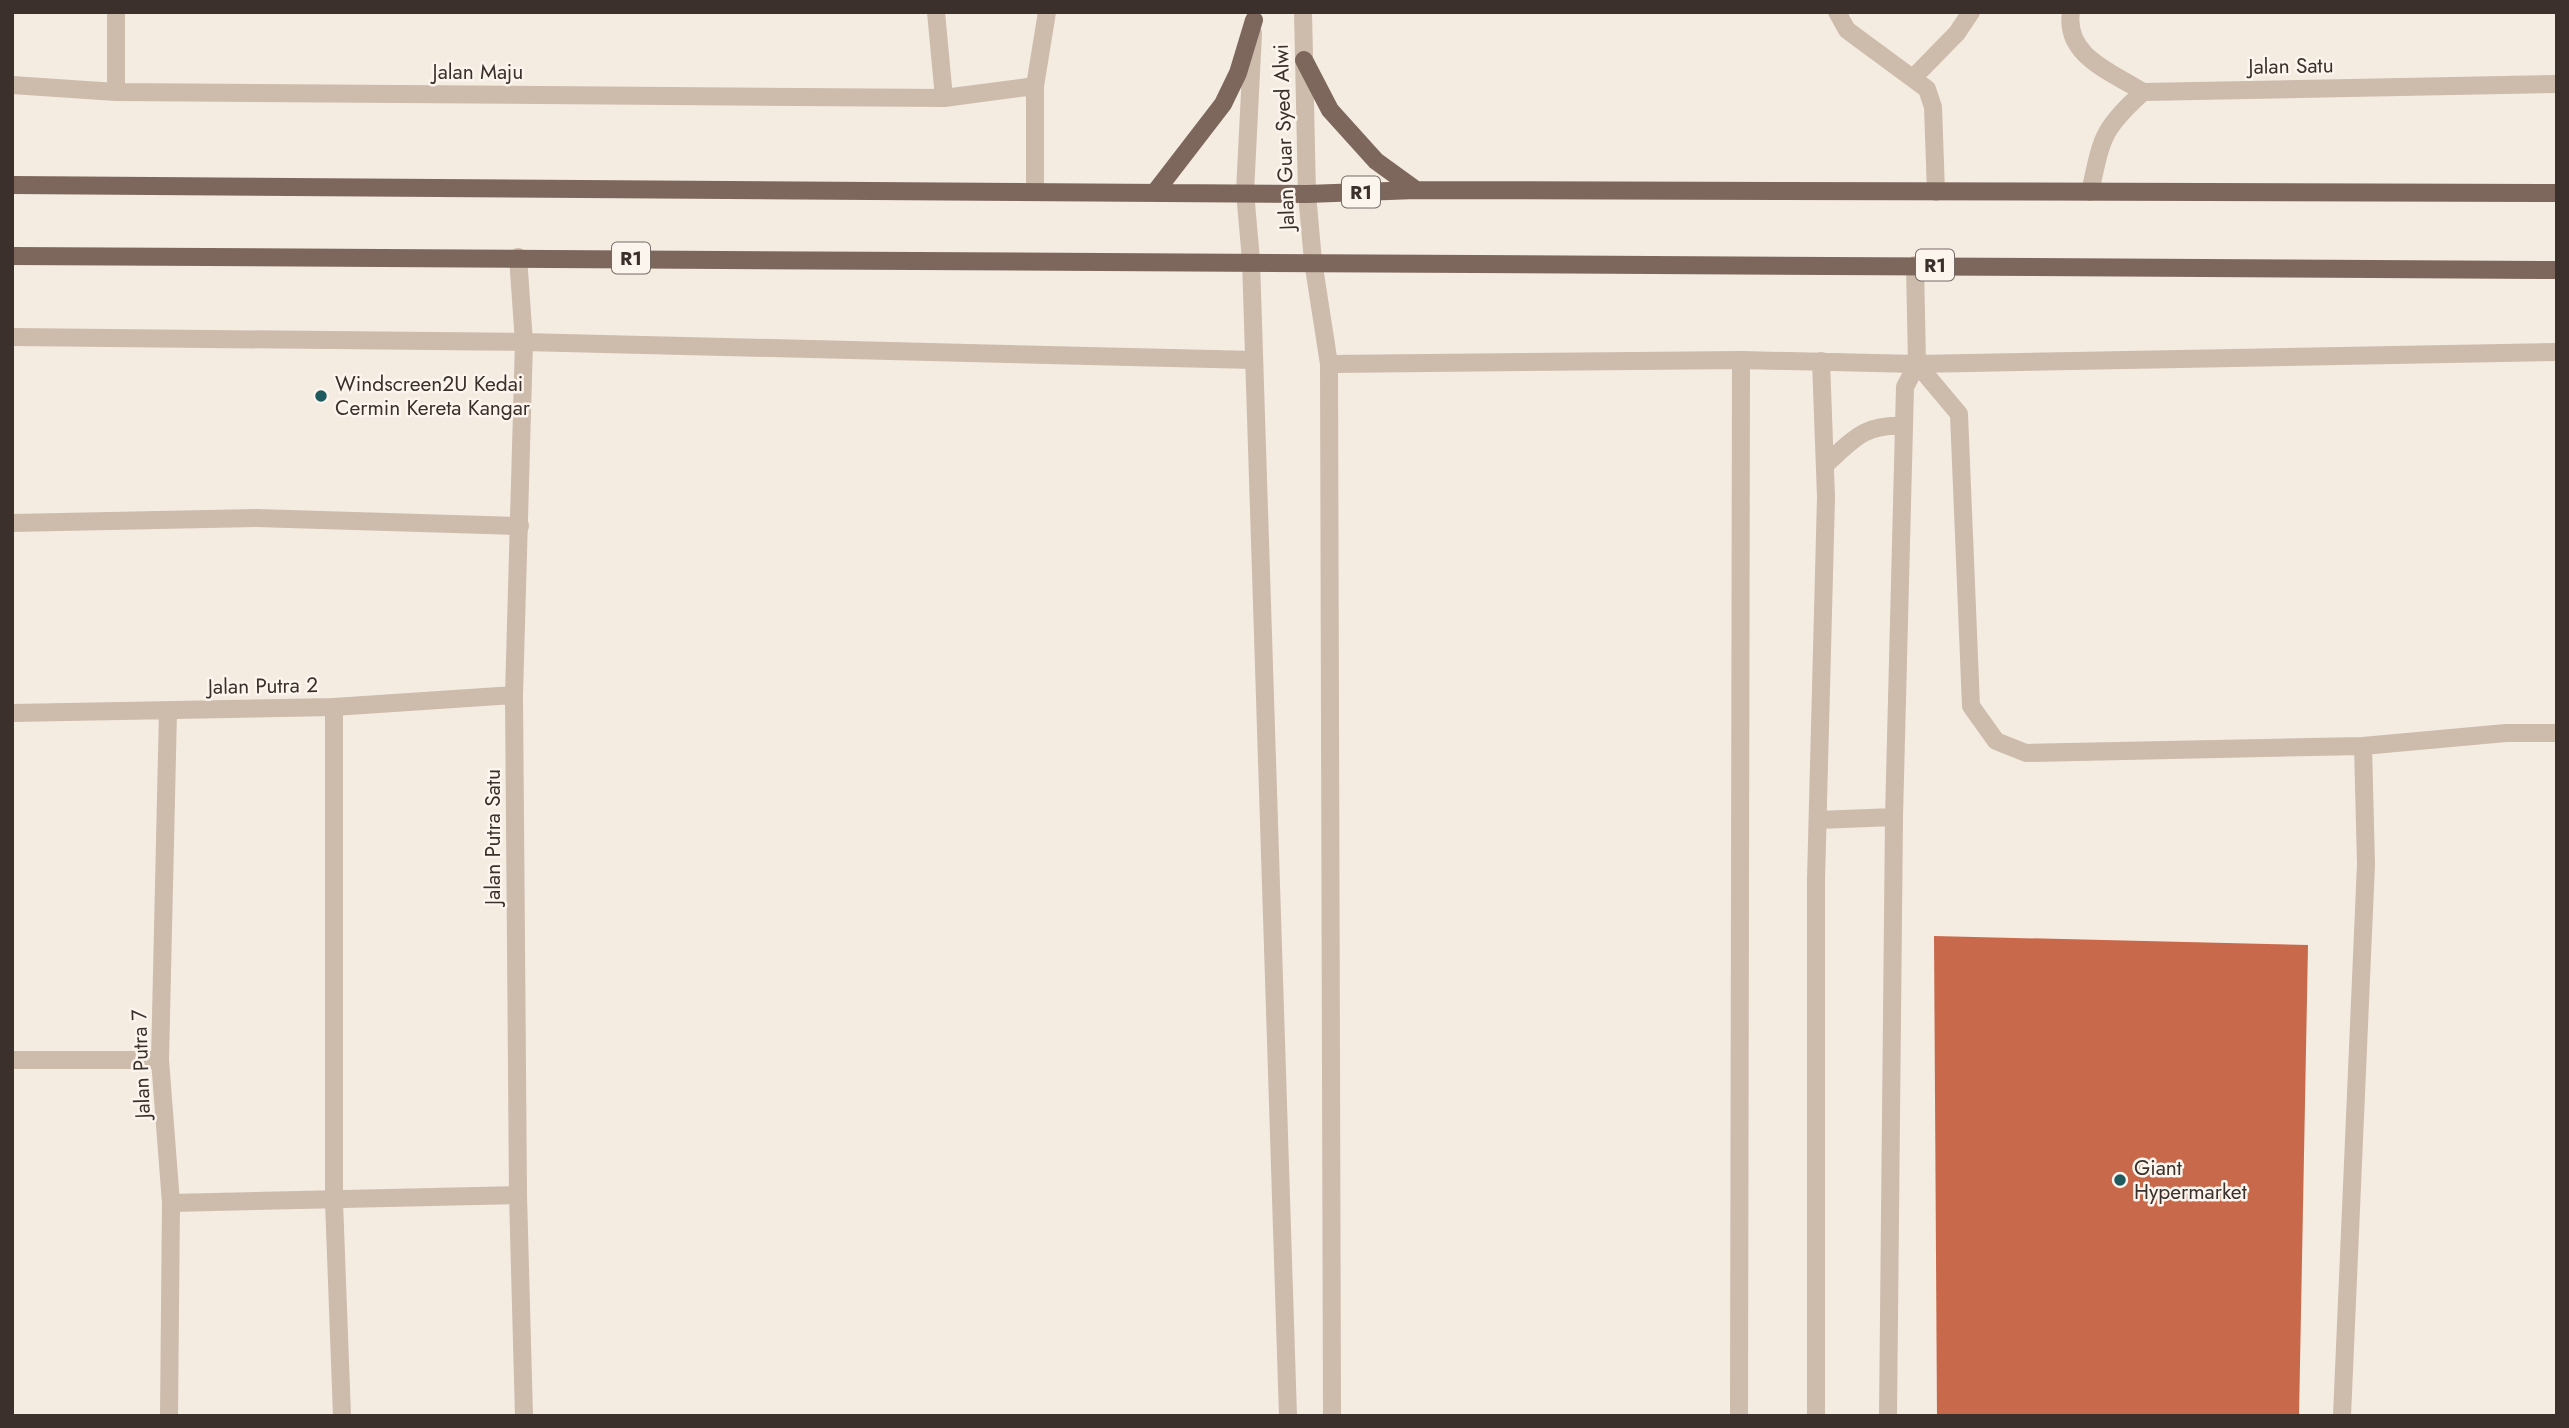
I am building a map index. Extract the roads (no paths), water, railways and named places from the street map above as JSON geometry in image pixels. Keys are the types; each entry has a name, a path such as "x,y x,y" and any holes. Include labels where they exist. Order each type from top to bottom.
{"main road":[{"path":"1156,191 1223,104 1238,73 1255,16"},
{"path":"1304,60 1330,110 1376,161 1416,190"},
{"name":"R1","path":"12,185 1307,194 1416,190 2557,193"},
{"name":"R1","path":"12,256 1251,260 2557,270"}],"street":[{"path":"116,92 117,12"},
{"path":"936,12 944,97"},
{"path":"1035,191 1035,86 1046,12"},
{"name":"Jalan Guar Syed Alwi","path":"1303,12 1307,194 1313,261 1329,364 1332,1416"},
{"path":"1837,12 1847,30 1927,89 1933,107 1936,192"},
{"path":"1914,77 1957,33 1971,12"},
{"path":"2071,12 2070,35 2079,51 2143,92 2116,116 2102,138 2090,192"},
{"name":"Jalan Guar Syed Alwi","path":"1255,16 1245,192 1251,260 1288,1416"},
{"name":"Jalan Satu","path":"2143,92 2557,84"},
{"name":"Jalan Maju","path":"12,85 116,92 944,97 1035,86"},
{"name":"Jalan Putra Satu","path":"518,257 524,342 514,695 518,1195 524,1416"},
{"path":"1888,1416 1894,817 1905,387 1917,364 1915,265"},
{"path":"12,337 524,342 1254,360"},
{"path":"1329,364 1741,360 1917,364 2557,352"},
{"path":"1739,1416 1741,360"},
{"path":"1816,1416 1818,820 1825,465 1821,361"},
{"path":"1917,364 1959,414 1971,706 1996,741 2026,753 2364,746 2506,733 2557,733"},
{"path":"1825,465 1855,438 1878,425 1904,426"},
{"path":"12,523 256,518 520,526"},
{"name":"Jalan Putra 2","path":"12,713 334,707 514,695"},
{"path":"334,707 334,1201 342,1416"},
{"name":"Jalan Putra 7","path":"168,711 160,1060 171,1203 169,1416"},
{"path":"2342,1416 2366,864 2364,746"},
{"path":"1818,820 1894,817"},
{"path":"12,1060 160,1060"},
{"path":"171,1203 518,1195"}],"place":[{"name":"Windscreen2U Kedai Cermin Kereta Kangar","path":"321,396"},
{"name":"Giant Hypermarket","path":"2120,1180"}]}
